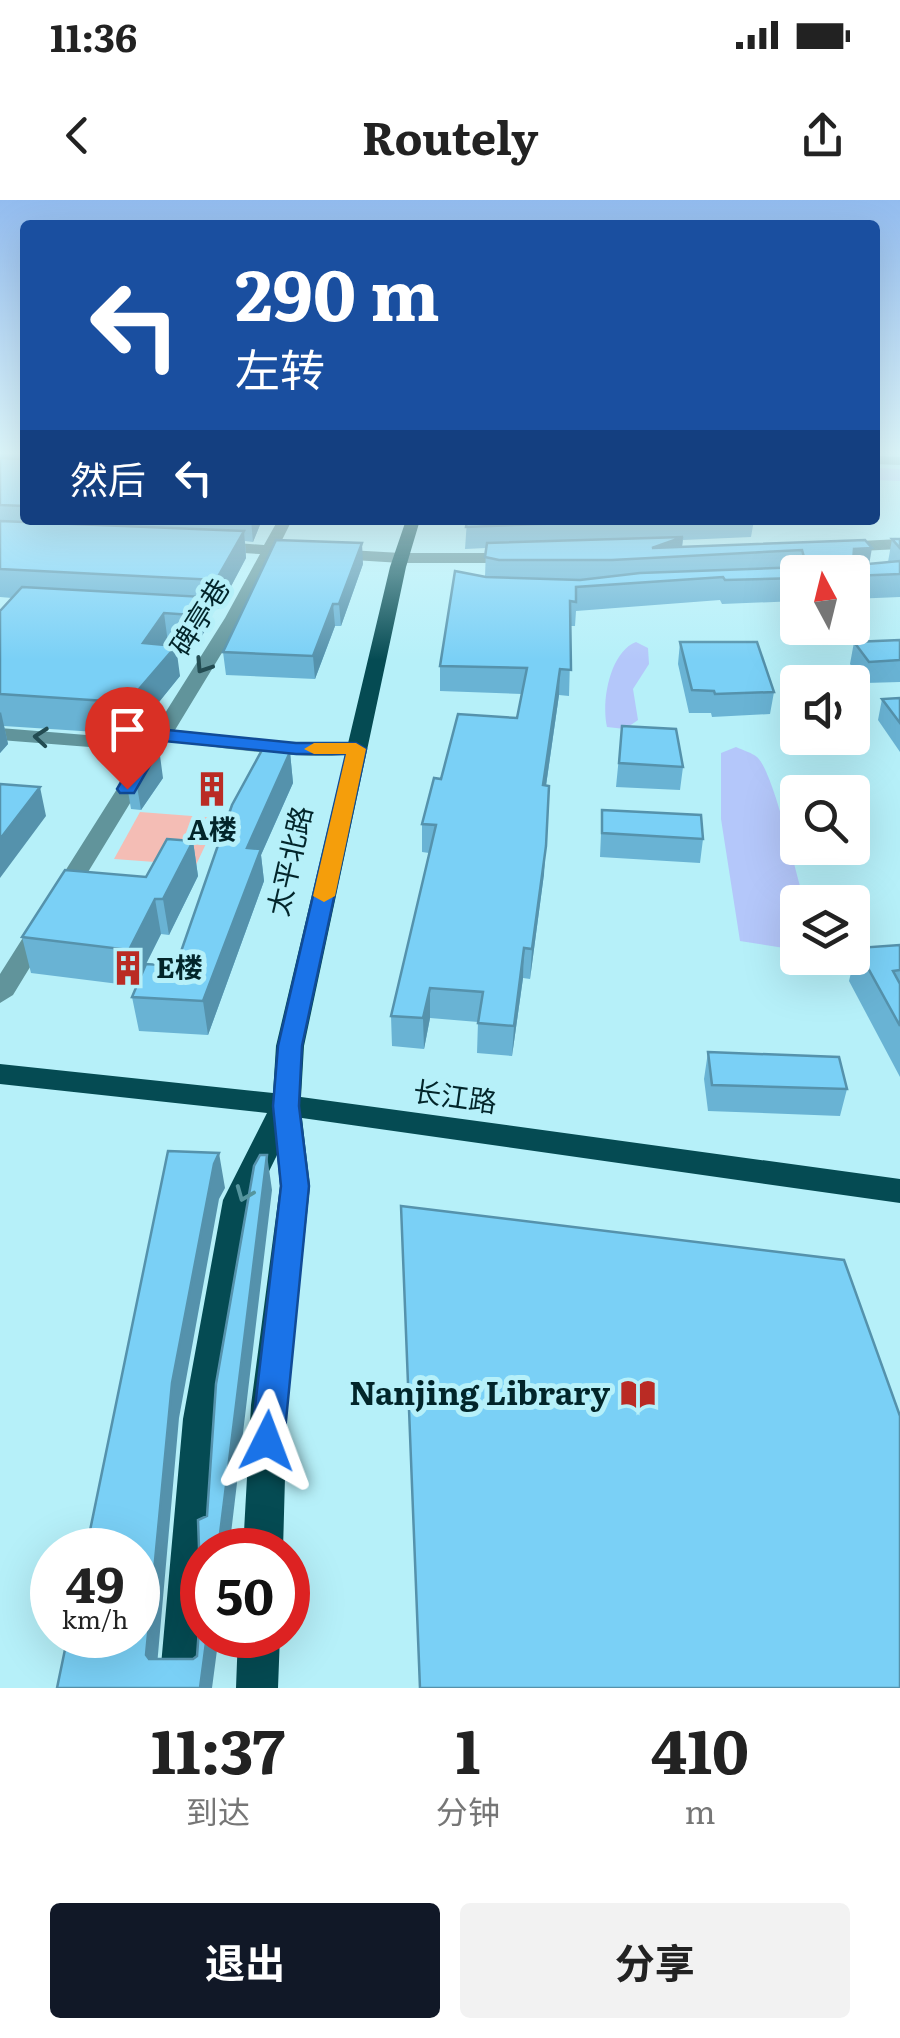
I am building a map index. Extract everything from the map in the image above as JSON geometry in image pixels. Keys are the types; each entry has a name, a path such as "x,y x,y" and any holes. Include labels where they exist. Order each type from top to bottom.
{"main road":[{"name":"太平北路","path":"264,1528 268,1404 295,1186 286,1106 290,1046 411,525"},
{"name":"长江路","path":"0,1074 286,1106 900,1191"},
{"name":"太平北路","path":"180,1688 201,1419 239,1200 286,1106"},
{"path":"257,1688 259,1658"}],"street":[{"name":"碑亭巷","path":"0,995 283,525"},
{"path":"820,548 900,544"},
{"path":"194,546 401,558 532,558"},
{"path":"858,546 879,568"},
{"path":"0,734 356,749"}],"shaded area":[{"path":"140,812 218,818 196,865 114,859"}],"water":[{"path":"636,642 648,648 649,664 633,689 638,720 625,729 607,727 605,704 614,666 627,647"},
{"path":"736,747 757,757 771,783 780,814 780,865 795,865 800,885 780,885 780,947 740,941 721,819 721,753"}],"building":[{"path":"0,521 20,522 20,525 244,531 216,580 0,569"},
{"path":"683,537 652,548 865,540 872,548 854,549 854,555 803,555 802,550 612,560 499,560 485,557 487,543"},
{"path":"276,540 362,543 339,604 333,604 313,656 223,652"},
{"path":"900,561 900,574 870,575 870,564"},
{"path":"780,568 780,578 723,577 576,587 576,602 570,601 571,670 560,669 543,785 549,786 546,846 532,949 524,948 514,1026 478,1023 483,992 430,988 423,1018 391,1016 436,825 422,824 434,778 441,779 458,714 517,718 527,668 440,666 455,571 486,577 580,580 640,573"},
{"path":"22,587 205,597 192,615 164,613 143,643 176,646 133,696 106,701 0,694 0,611"},
{"path":"900,640 900,660 869,662 856,645 870,645 870,641"},
{"path":"680,642 757,642 774,692 715,694 692,690"},
{"path":"900,698 900,723 882,699"},
{"path":"622,726 676,729 683,767 619,763"},
{"path":"146,747 159,748 136,780 126,779"},
{"path":"262,750 290,752 247,848 261,849 203,1001 132,997 146,964 176,966 232,805"},
{"path":"0,784 40,787 0,839"},
{"path":"602,810 701,815 703,839 602,833"},
{"path":"167,839 193,841 163,899 155,899 129,950 22,937 65,870 146,877"},
{"path":"900,945 900,970 893,971 900,984 900,1026 870,972 870,947"},
{"path":"708,1052 839,1057 847,1089 712,1085"},
{"path":"168,1151 219,1153 172,1383 158,1528 91,1528"},
{"path":"260,1155 267,1155 221,1528 198,1528 198,1520 207,1516 216,1384 254,1166"},
{"name":"Nanjing Library","path":"401,1206 844,1260 900,1416 900,1688 420,1688"},
{"path":"63,1658 204,1658 200,1688 57,1688"}],"slow traffic":[{"path":"314,749 356,749 324,896"}],"place":[{"name":"A楼","path":"212,789"},
{"name":"E楼","path":"128,968"},
{"name":"Nanjing Library","path":"638,1394"}],"route":[{"path":"127,789 158,734 296,748 356,749 290,1046 286,1106 295,1186 268,1404 267,1441"}]}
